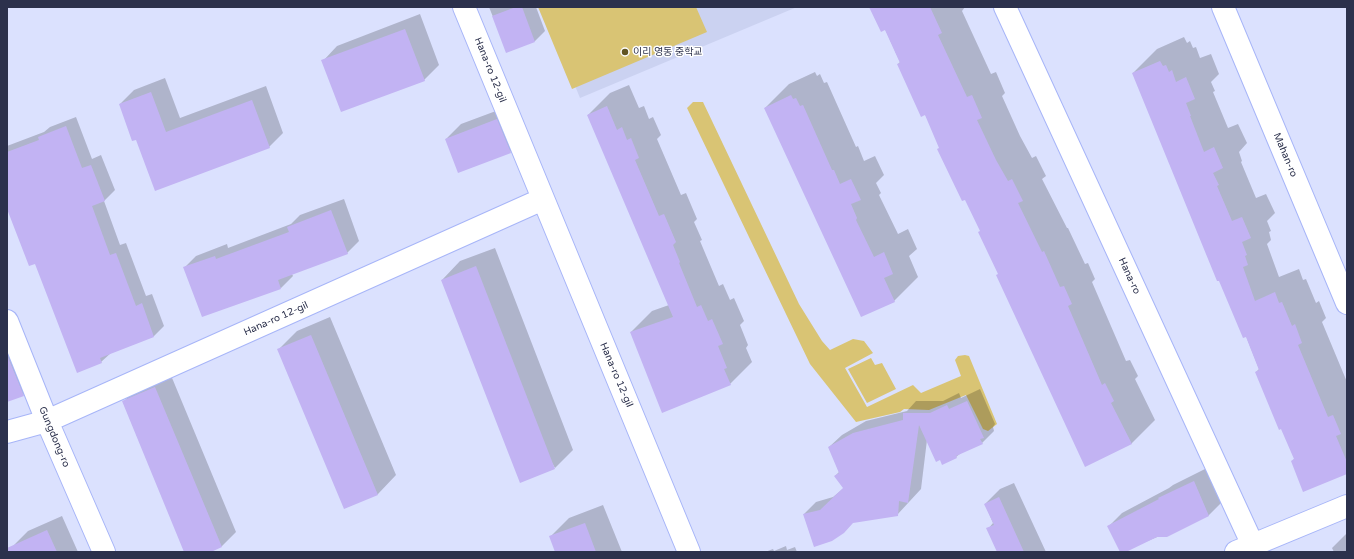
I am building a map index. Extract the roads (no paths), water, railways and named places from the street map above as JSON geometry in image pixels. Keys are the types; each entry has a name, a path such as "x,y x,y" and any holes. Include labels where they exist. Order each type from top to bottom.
{"street":[{"name":"Hana-ro 12-gil","path":"464,7 689,552"},
{"name":"Hana-ro","path":"1005,7 1248,550"},
{"name":"Mahan-ro","path":"1223,7 1347,303"},
{"name":"Hana-ro 12-gil","path":"7,432 47,421 543,199"},
{"name":"Gungdong-ro","path":"7,321 47,421 104,552"},
{"path":"1248,550 1347,506"}],"place":[{"name":"이리 영동 중학교","path":"625,52"}]}
